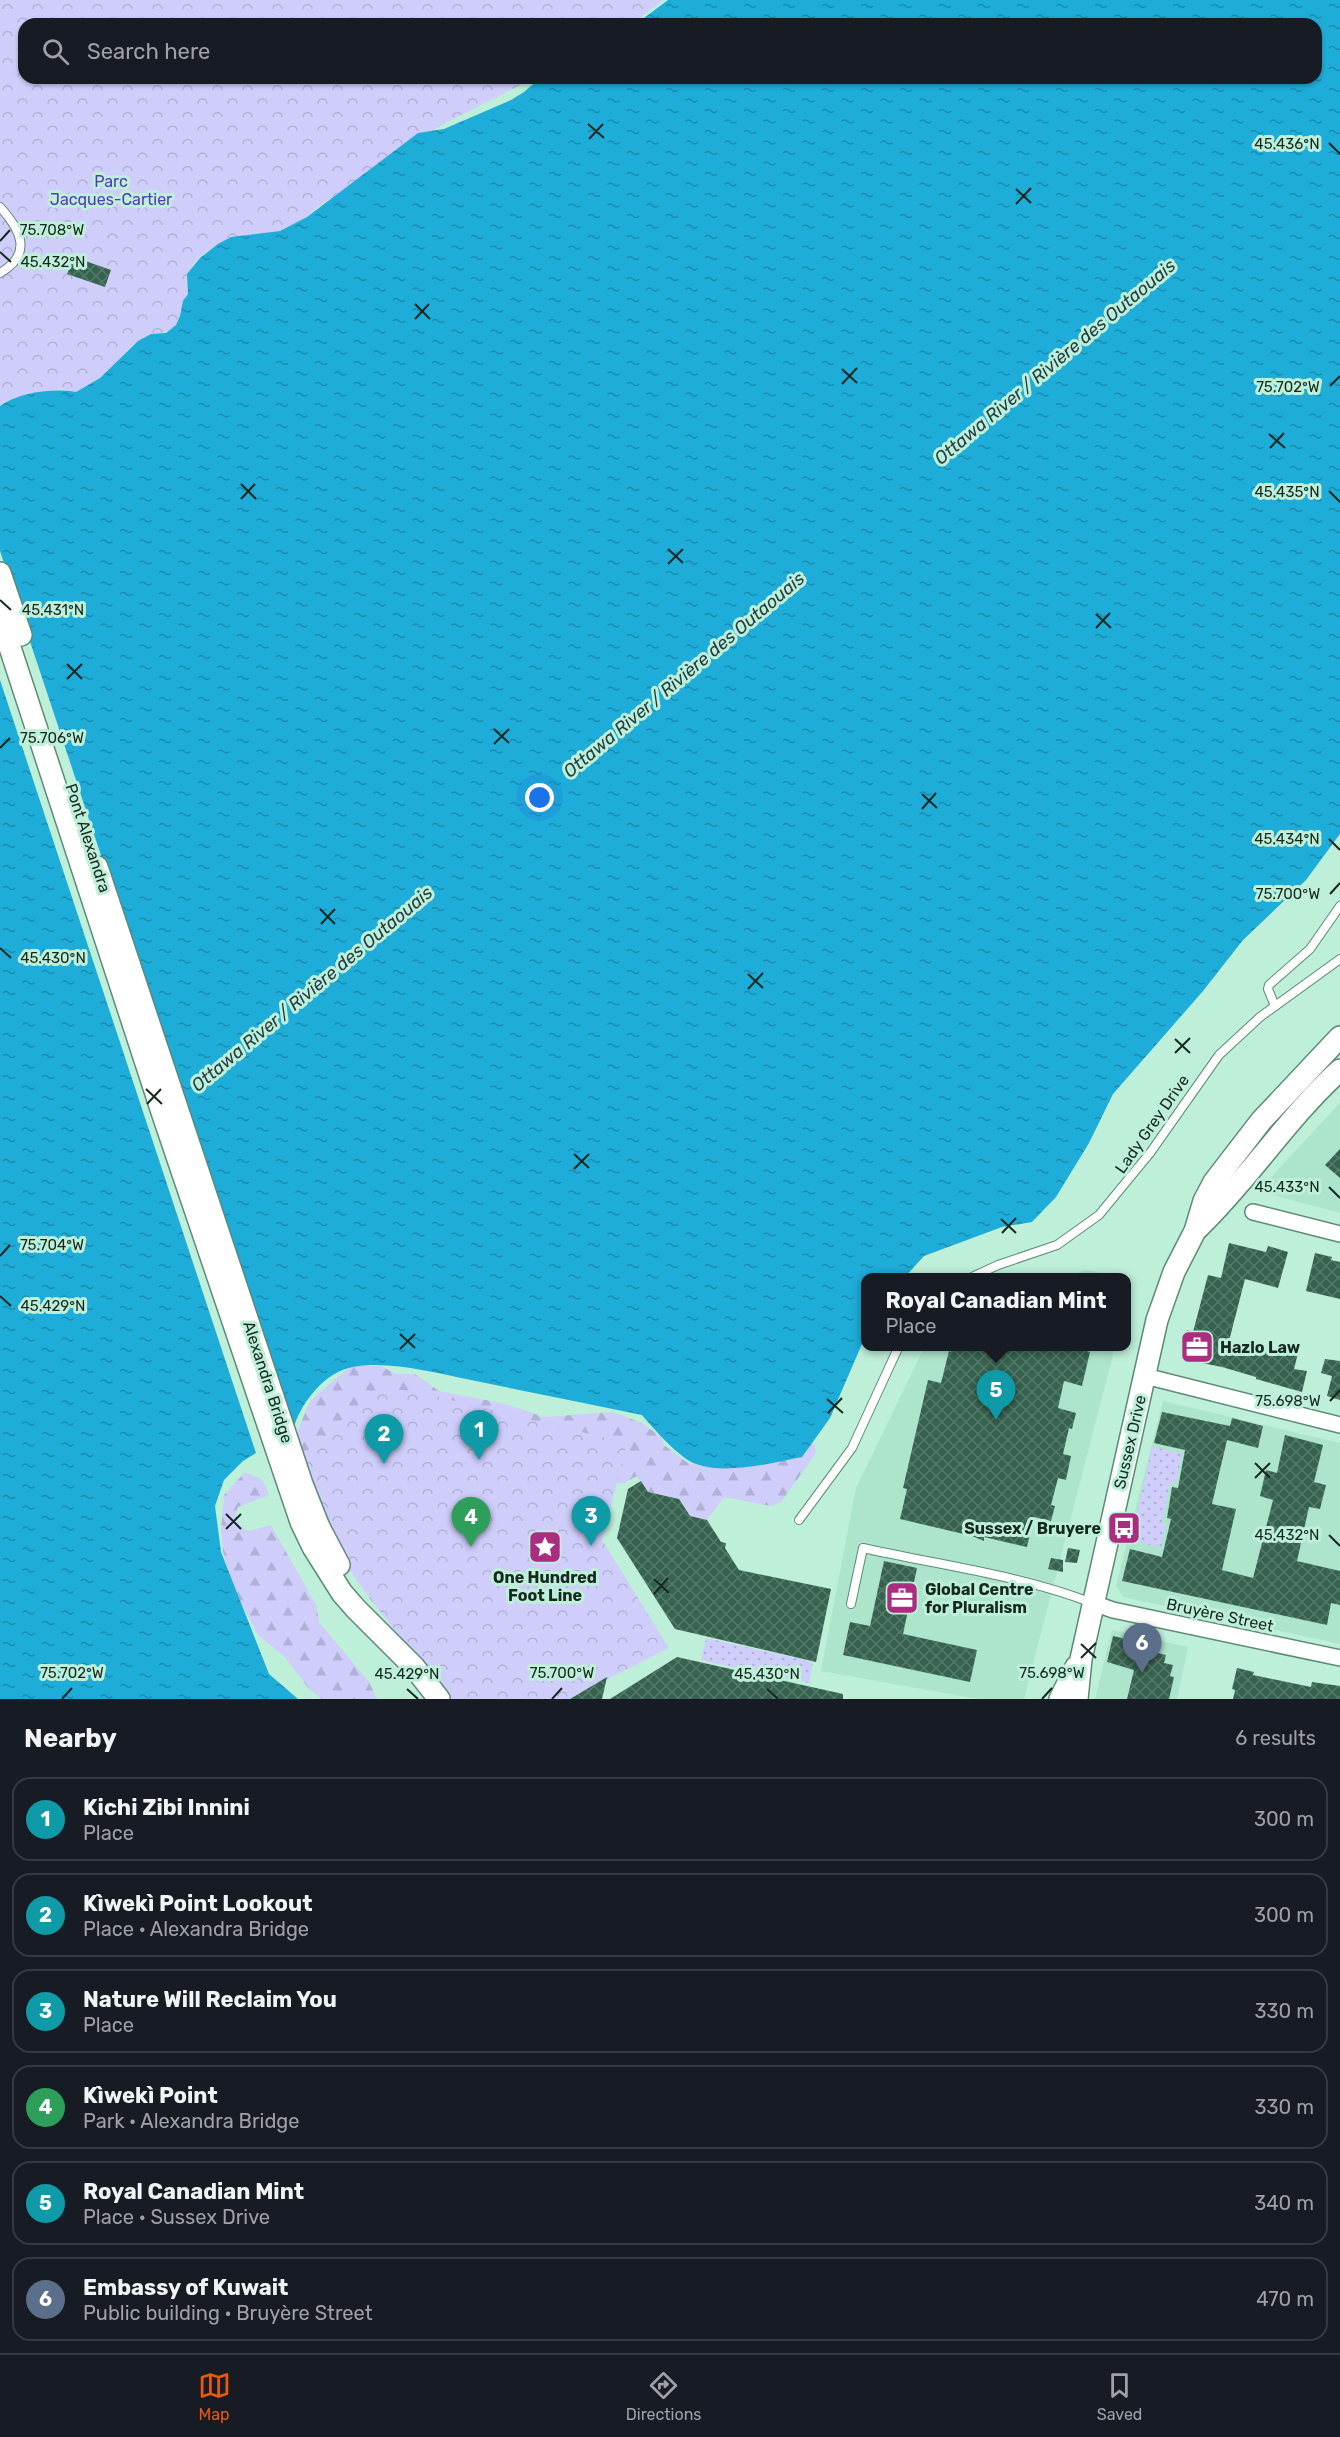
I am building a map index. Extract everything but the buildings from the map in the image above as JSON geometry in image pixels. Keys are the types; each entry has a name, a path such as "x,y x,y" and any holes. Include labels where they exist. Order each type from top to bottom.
{"main road":[{"name":"Pont Alexandra","path":"0,573 176,1103"},
{"path":"0,617 295,1486"},
{"name":"Sussex Drive","path":"1077,1699 1081,1659 1144,1376 1164,1298 1174,1272 1195,1231 1204,1201 1214,1182 1282,1097 1340,1037"},
{"name":"Sussex Drive","path":"1195,1231 1231,1194 1304,1104 1340,1070"},
{"name":"Alexandra Bridge","path":"176,1103 295,1486 333,1555 394,1645 439,1699"},
{"name":"Sussex Drive","path":"1060,1699 1081,1659"}],"street":[{"path":"1253,1212 1340,1234"},
{"path":"1144,1376 1340,1425"},
{"name":"Bruyère Street","path":"1093,1603 1113,1610 1340,1658"}],"lane":[{"path":"0,207 16,225 21,241 17,258 11,267 0,273"},
{"path":"1275,1006 1269,985 1310,949 1340,906"},
{"name":"Lady Grey Drive","path":"981,1273 1057,1245 1099,1215 1150,1153 1219,1055 1240,1034 1275,1006 1340,959"},
{"path":"799,1520 852,1448 897,1351"},
{"path":"851,1604 863,1548 1040,1586 1093,1603"}],"shaded area":[{"path":"1340,1103 1340,1213 1258,1191"},
{"path":"1086,1270 1103,1273 1077,1273"},
{"path":"1114,1351 1024,1699 978,1699 821,1671 856,1488 922,1352"},
{"path":"1163,1401 1340,1443 1340,1644 1123,1597 1116,1586"},
{"path":"1112,1630 1188,1647 1177,1699 1095,1699"}],"green space":[{"name":"Parc Jacques-Cartier","path":"0,0 663,0 640,18 18,18 18,84 522,84 442,125 295,224 279,231 232,241 204,253 194,263 189,276 188,294 176,325 168,331 138,341 105,373 91,383 76,392 61,389 7,401 0,406"},
{"path":"351,1366 381,1366 396,1374 415,1374 439,1391 506,1404 544,1417 613,1412 642,1423 661,1437 664,1445 688,1463 700,1465 787,1454 807,1443 814,1443 816,1453 781,1502 771,1506 724,1497 707,1520 690,1516 679,1499 648,1492 637,1476 624,1483 611,1483 340,1422 323,1440 302,1455 295,1437 310,1401"},
{"path":"383,1388 418,1392 627,1443 602,1540 669,1648 578,1694 576,1699 450,1699 370,1599 339,1555 298,1457 323,1440 351,1410"},
{"path":"1152,1447 1182,1453 1176,1483 1170,1483 1162,1523 1166,1525 1161,1548 1131,1540"},
{"path":"245,1472 263,1480 269,1495 238,1507 236,1514 239,1524 248,1531 271,1525 317,1607 319,1622 369,1682 377,1699 322,1699 308,1688 285,1657 258,1635 232,1585 223,1552 221,1530 224,1495"},
{"path":"706,1638 813,1662 809,1683 701,1660"}],"water":[{"name":"Ottawa River / Rivière des Outaouais","path":"668,0 1340,0 1340,834 1306,880 1243,940 1203,991 1113,1094 1089,1143 1056,1197 1032,1222 1002,1227 924,1256 909,1273 861,1273 861,1346 830,1418 802,1457 749,1467 708,1467 696,1464 682,1456 642,1415 412,1368 367,1365 342,1370 323,1382 307,1400 293,1430 243,1461 224,1480 215,1506 221,1552 269,1674 298,1699 0,1699 0,406 17,397 37,392 76,392 100,378 138,341 151,334 166,333 176,325 183,301 188,294 187,274 200,258 218,244 231,237 280,231 307,217 418,133 444,129 511,100 533,84 1322,84 1322,18 644,18"}],"pier":[{"path":"0,551 293,1434 257,1456 0,680"}],"place":[{"name":"Hazlo Law","path":"1197,1347"},
{"name":"Royal Canadian Mint","path":"996,1420"},
{"name":"Kichi Zibi Innini","path":"479,1460"},
{"name":"Kìwekì Point Lookout","path":"384,1464"},
{"name":"Sussex / Bruyere","path":"1124,1528"},
{"name":"Nature Will Reclaim You","path":"591,1546"},
{"name":"Kìwekì Point","path":"471,1547"},
{"name":"One Hundred Foot Line","path":"545,1547"},
{"name":"Global Centre for Pluralism","path":"902,1598"},
{"name":"Embassy of Kuwait","path":"1142,1673"}]}
